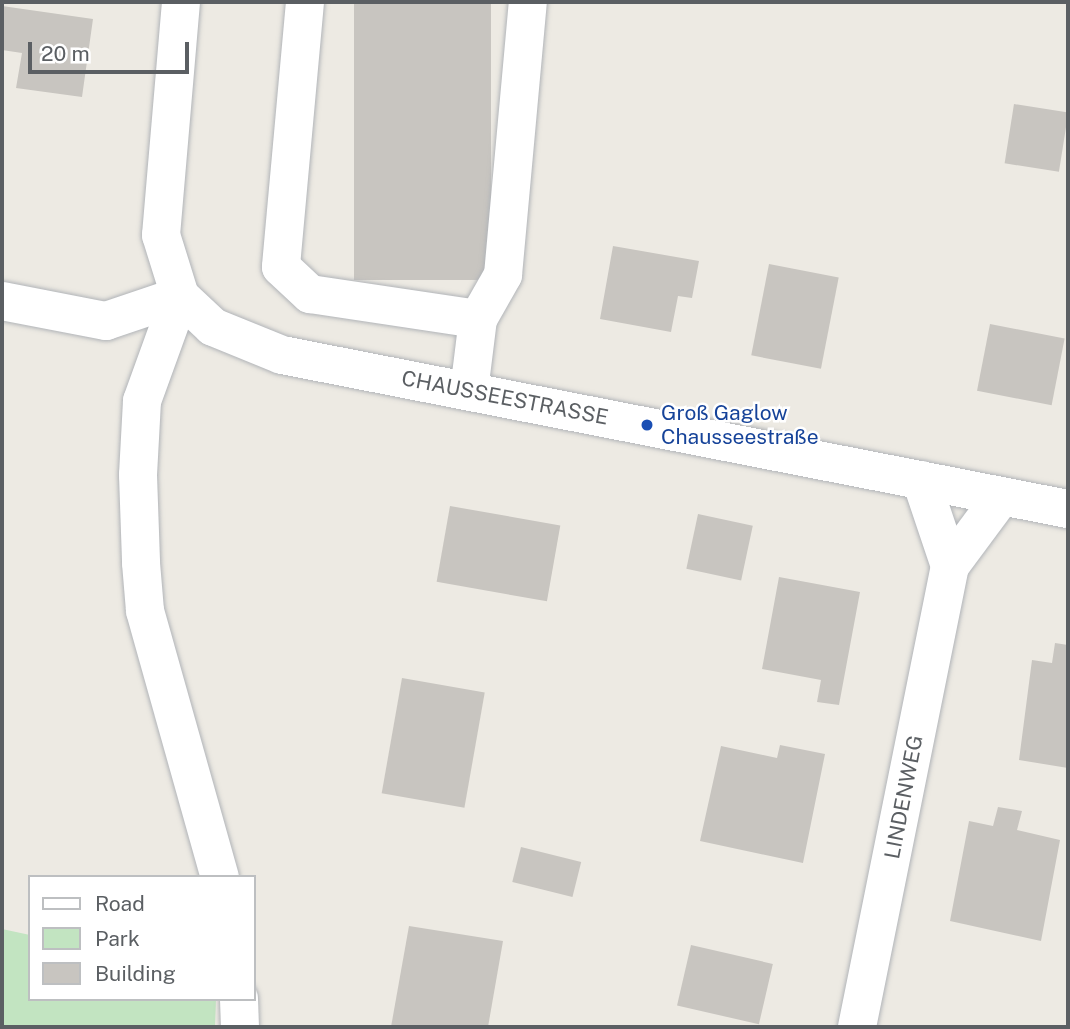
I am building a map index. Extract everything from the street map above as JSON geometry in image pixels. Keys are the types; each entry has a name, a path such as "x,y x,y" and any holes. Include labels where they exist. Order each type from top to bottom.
{"street":[{"path":"181,2 161,235 180,296 142,401 138,475 141,563 145,611 219,875"},
{"path":"305,2 281,267 310,294 478,319"},
{"path":"469,391 478,319 503,275 528,2"},
{"path":"2,301 106,321 180,296"},
{"name":"CHAUSSEESTRASSE","path":"180,296 213,327 282,355 1068,509"},
{"path":"921,480 950,566"},
{"name":"LINDENWEG","path":"857,1027 950,566 1001,497"},
{"path":"239,1001 240,1027"}],"green space":[{"path":"2,929 28,935 28,1001 216,1001 215,1027 2,1027"}],"building":[{"path":"354,2 491,2 491,280 354,280"},
{"path":"2,6 93,19 82,97 16,88 22,53 2,50"},
{"path":"1014,104 1068,113 1059,172 1005,163"},
{"path":"613,246 699,261 692,298 678,296 671,332 600,319"},
{"path":"769,264 839,278 821,369 751,355"},
{"path":"990,324 1065,339 1052,405 977,391"},
{"path":"450,506 560,525 547,601 437,582"},
{"path":"698,514 753,526 741,580 686,569"},
{"path":"779,577 860,592 839,705 817,702 821,680 762,669"},
{"path":"1055,643 1068,645 1068,768 1019,760 1032,660 1052,663"},
{"path":"402,678 485,693 464,808 382,793"},
{"path":"780,745 825,754 803,863 700,841 721,746 777,758"},
{"path":"998,807 1022,811 1017,830 1060,840 1041,941 950,921 969,821 993,826"},
{"path":"521,847 581,862 572,897 512,882"},
{"path":"409,926 503,941 488,1027 391,1027"},
{"path":"691,945 773,964 759,1024 677,1005"}],"place":[{"name":"Groß Gaglow Chausseestraße","path":"647,425"}]}
